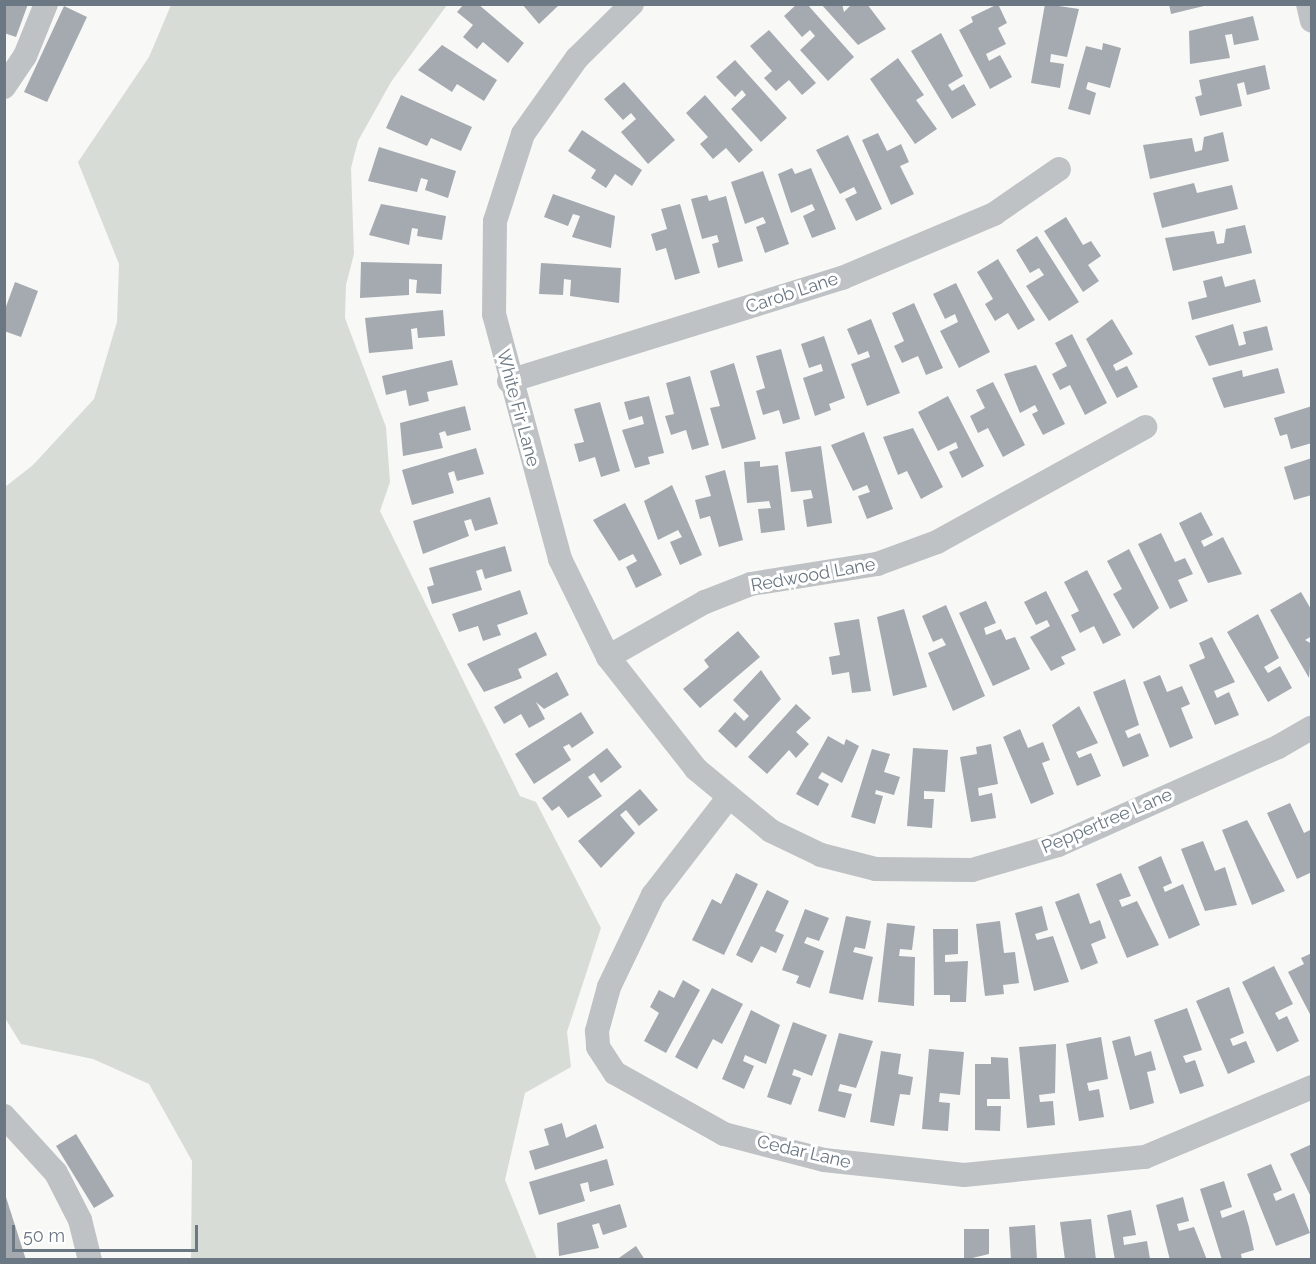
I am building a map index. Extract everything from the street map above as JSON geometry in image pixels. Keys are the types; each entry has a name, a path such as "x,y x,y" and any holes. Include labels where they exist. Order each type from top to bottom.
{"street":[{"path":"4,87 25,56 46,4"},
{"name":"White Fir Lane","path":"632,4 577,58 523,134 495,221 494,314 509,381 560,559 608,657 668,736 728,798"},
{"path":"1308,4 1311,21"},
{"name":"Carob Lane","path":"509,381 852,273 994,214 1059,169"},
{"name":"Redwood Lane","path":"608,657 705,602 751,584 877,564 937,542 1145,427"},
{"name":"Peppertree Lane","path":"728,798 771,831 821,855 876,869 972,870 1058,845 1278,747 1311,727"},
{"name":"Cedar Lane","path":"728,798 653,895 609,987 597,1030 598,1047 615,1073 724,1134 824,1160 964,1175 1144,1156 1311,1087"},
{"path":"4,1116 56,1173 80,1220 90,1260"}],"shaded area":[{"path":"171,5 447,5 391,82 358,141 351,168 354,254 346,285 345,318 386,427 390,482 380,511 520,796 536,802 601,928 567,1032 571,1067 525,1093 505,1180 537,1259 191,1259 192,1161 149,1084 93,1059 21,1044 5,1018 5,487 33,465 94,399 117,322 119,264 78,162 149,57"}],"building":[{"path":"4,4 28,4 16,37 4,33"},
{"path":"464,4 478,4 524,43 508,63 483,42 477,49 463,37 473,25 457,12"},
{"path":"522,4 556,4 558,6 539,24"},
{"path":"797,4 807,4 854,57 828,81 800,50 815,36 810,30 802,37 784,16"},
{"path":"821,4 842,4 844,12 852,4 867,4 886,29 858,45"},
{"path":"998,4 1007,23 998,28 1006,44 986,54 989,61 1000,55 1012,77 990,89 959,30 973,22 971,17"},
{"path":"1045,4 1079,9 1067,57 1051,54 1050,62 1064,64 1060,88 1031,83"},
{"path":"1169,4 1207,4 1208,5 1171,14"},
{"path":"64,6 87,17 47,102 24,92"},
{"path":"1253,16 1259,40 1234,45 1232,34 1225,35 1230,58 1190,64 1189,31"},
{"path":"769,30 816,83 802,95 789,80 776,91 764,78 772,71 750,46"},
{"path":"941,33 963,76 948,85 952,91 964,84 976,105 952,119 911,51"},
{"path":"1103,43 1121,48 1110,88 1088,82 1086,89 1096,93 1090,115 1068,109 1086,46 1102,50"},
{"path":"442,45 497,80 484,101 457,84 452,92 418,70"},
{"path":"898,58 924,95 916,100 937,129 915,144 870,79"},
{"path":"735,60 787,118 761,142 731,109 746,95 742,90 735,97 716,77"},
{"path":"1265,65 1270,89 1247,95 1244,82 1237,84 1242,106 1200,116 1195,97 1202,95 1199,80"},
{"path":"624,82 675,140 648,164 621,132 636,119 631,113 623,120 604,99"},
{"path":"401,95 472,127 461,151 431,138 427,146 386,128"},
{"path":"705,95 753,150 739,163 726,148 713,159 700,144 708,137 686,113"},
{"path":"582,130 642,170 632,186 615,174 606,188 591,178 596,170 568,151"},
{"path":"1223,132 1229,161 1150,179 1143,145 1192,138 1195,152 1202,150 1204,137"},
{"path":"878,133 887,151 901,144 909,162 900,166 914,194 891,205 862,140"},
{"path":"848,135 882,209 856,221 845,199 857,193 854,187 840,194 816,150"},
{"path":"379,147 456,171 448,198 425,190 428,180 421,178 417,192 368,181"},
{"path":"792,168 795,174 811,168 836,229 812,238 803,216 815,210 812,204 791,213 778,174"},
{"path":"763,171 789,244 765,253 756,227 766,223 763,217 745,224 731,182"},
{"path":"1194,183 1197,193 1232,185 1238,209 1162,228 1153,193"},
{"path":"553,194 615,216 611,248 572,237 580,216 573,214 568,226 544,217"},
{"path":"707,195 709,201 726,196 743,261 718,268 712,244 719,242 717,235 702,239 691,199"},
{"path":"381,204 446,216 442,240 417,236 418,229 412,228 409,245 369,235"},
{"path":"680,204 700,273 675,280 666,248 656,251 651,234 667,229 661,209"},
{"path":"1066,217 1083,245 1091,241 1101,256 1088,265 1099,281 1083,292 1044,231"},
{"path":"1245,225 1252,253 1173,271 1165,238 1214,231 1217,244 1224,243 1226,229"},
{"path":"1037,236 1079,302 1049,321 1026,286 1044,275 1039,268 1030,273 1016,250"},
{"path":"998,259 1035,320 1018,330 1008,313 995,321 985,304 993,299 977,272"},
{"path":"361,262 442,264 441,294 416,293 417,280 409,279 409,295 360,298"},
{"path":"541,263 621,268 619,303 570,296 571,280 564,279 563,295 539,294"},
{"path":"1222,276 1225,287 1255,279 1261,302 1192,320 1188,302 1207,297 1203,281"},
{"path":"15,282 38,291 21,337 4,331 4,312"},
{"path":"956,283 990,352 959,368 940,331 958,322 955,314 945,319 933,294"},
{"path":"914,303 943,368 926,375 918,356 902,363 894,346 904,341 892,313"},
{"path":"443,310 445,336 418,338 417,328 411,329 413,349 369,353 365,318"},
{"path":"871,319 900,393 867,406 851,364 870,357 868,351 858,355 847,329"},
{"path":"1112,319 1133,354 1113,365 1116,371 1127,366 1138,387 1117,398 1086,339"},
{"path":"1233,324 1239,346 1246,344 1243,332 1267,326 1273,350 1209,366 1195,336"},
{"path":"1072,334 1107,403 1085,415 1070,385 1060,390 1052,374 1067,366 1055,343"},
{"path":"824,336 845,398 829,404 831,410 815,416 803,378 823,371 821,364 809,368 801,344"},
{"path":"781,349 800,419 783,424 779,410 763,415 756,391 765,388 756,356"},
{"path":"452,360 458,385 427,392 429,401 409,406 406,390 386,395 382,376"},
{"path":"734,363 756,439 722,449 710,408 720,406 710,371"},
{"path":"1036,365 1065,424 1043,435 1032,414 1038,411 1035,405 1020,413 1004,374"},
{"path":"1278,368 1285,393 1224,408 1212,378 1242,370 1243,377"},
{"path":"690,376 709,445 692,450 686,430 671,435 665,416 674,414 666,383"},
{"path":"993,382 1025,445 1003,457 988,428 978,433 970,416 985,408 976,390"},
{"path":"649,396 664,453 648,457 650,464 635,468 622,430 644,424 642,416 629,420 624,402"},
{"path":"948,396 984,466 962,478 949,452 958,448 956,442 938,451 918,412"},
{"path":"600,402 620,471 601,477 595,457 579,462 574,444 584,442 574,409"},
{"path":"465,406 471,430 447,436 445,431 439,433 443,448 403,456 400,423"},
{"path":"1312,406 1312,443 1291,449 1287,434 1280,436 1274,418"},
{"path":"913,428 943,487 921,499 907,471 898,475 883,437"},
{"path":"864,432 893,509 867,519 858,496 870,492 867,485 853,491 831,445"},
{"path":"821,446 832,523 807,527 803,500 813,498 811,490 791,492 785,452"},
{"path":"476,448 484,474 457,481 454,471 448,473 454,493 412,505 402,470"},
{"path":"1312,458 1312,495 1294,500 1284,467"},
{"path":"760,461 760,467 778,465 785,530 761,533 758,509 771,508 769,501 747,503 744,462"},
{"path":"725,470 743,540 719,547 710,516 700,519 695,500 711,496 705,476"},
{"path":"672,485 702,555 680,565 670,542 682,537 678,530 658,540 644,501"},
{"path":"490,497 498,524 475,531 471,519 464,521 469,536 423,554 413,521"},
{"path":"625,503 662,575 636,588 626,567 637,561 633,554 619,561 593,520"},
{"path":"1201,512 1213,535 1201,541 1204,547 1223,537 1242,574 1208,583 1179,523"},
{"path":"1161,533 1175,562 1185,558 1193,574 1178,580 1188,601 1170,609 1138,544"},
{"path":"505,546 512,571 485,579 482,569 476,571 482,590 432,604 427,587 434,585 429,568"},
{"path":"1129,549 1159,608 1133,629 1113,594 1122,589 1107,561"},
{"path":"1087,570 1121,635 1103,644 1094,626 1080,633 1071,615 1079,611 1064,582"},
{"path":"520,590 528,614 497,625 501,635 483,641 478,626 459,632 452,614"},
{"path":"1046,591 1076,650 1061,657 1065,664 1051,671 1030,637 1050,626 1047,620 1036,625 1024,602"},
{"path":"1301,592 1312,611 1312,636 1305,640 1312,644 1309,678 1270,610"},
{"path":"986,601 996,623 984,628 986,635 1001,629 1006,640 1015,637 1030,669 993,686 959,613"},
{"path":"946,605 985,696 953,711 928,653 946,645 942,638 933,642 922,616"},
{"path":"904,609 927,687 893,696 877,617"},
{"path":"1258,614 1279,658 1264,667 1268,673 1280,666 1292,688 1268,702 1227,632"},
{"path":"859,619 871,691 852,693 849,672 832,675 829,657 840,655 834,623"},
{"path":"738,631 760,657 700,708 683,689 709,667 704,660"},
{"path":"536,632 547,655 518,669 522,678 484,692 467,664"},
{"path":"1212,637 1235,682 1214,691 1217,698 1229,692 1239,715 1215,725 1189,665 1205,658 1199,643"},
{"path":"761,670 781,699 736,748 718,731 735,712 744,721 749,716 733,700"},
{"path":"557,672 569,695 544,709 536,702 545,719 529,728 521,714 504,724 494,707"},
{"path":"1160,675 1167,692 1182,686 1190,704 1181,708 1193,738 1170,748 1143,682"},
{"path":"1125,679 1139,725 1125,731 1128,738 1140,733 1149,756 1123,767 1093,692"},
{"path":"796,704 811,718 796,732 809,744 796,758 789,750 767,774 748,757"},
{"path":"1079,706 1098,743 1076,752 1079,758 1091,753 1101,776 1077,786 1052,725"},
{"path":"581,712 594,733 572,748 569,744 563,747 571,760 534,784 515,754"},
{"path":"1020,729 1028,748 1043,742 1050,760 1042,763 1054,794 1031,804 1003,737"},
{"path":"828,736 844,745 846,739 859,746 842,783 822,772 818,778 829,784 818,806 796,794"},
{"path":"991,744 998,784 978,788 979,796 992,793 996,818 971,822 960,757 977,754 976,747"},
{"path":"607,748 622,767 601,783 594,773 588,777 602,796 568,818 559,806 552,811 542,798"},
{"path":"913,748 948,750 945,792 924,791 924,799 934,799 932,828 907,826"},
{"path":"872,749 890,754 884,772 900,777 894,795 876,790 875,794 883,796 875,824 851,817"},
{"path":"640,789 658,810 639,826 626,810 620,815 635,833 601,868 578,841"},
{"path":"1290,803 1304,833 1312,829 1312,872 1297,879 1267,813"},
{"path":"1247,820 1285,891 1252,905 1222,830"},
{"path":"1203,841 1215,871 1225,867 1237,905 1205,911 1181,849"},
{"path":"1161,856 1172,883 1163,887 1165,892 1183,884 1200,925 1169,939 1138,867"},
{"path":"736,873 758,884 724,955 692,940 712,899 721,904"},
{"path":"1121,873 1131,896 1119,900 1122,907 1137,901 1159,945 1127,958 1096,884"},
{"path":"767,890 789,901 775,931 784,935 776,953 761,946 752,963 736,955"},
{"path":"1079,893 1090,924 1100,920 1106,938 1091,944 1098,963 1081,970 1055,902"},
{"path":"1042,906 1048,930 1035,934 1037,940 1053,936 1069,982 1034,991 1015,913"},
{"path":"805,909 829,918 819,941 807,937 804,943 824,951 810,988 796,983 799,976 782,970"},
{"path":"846,916 871,921 865,949 855,947 853,952 873,957 863,1000 829,993"},
{"path":"1000,921 1004,953 1015,952 1019,983 1003,985 1004,994 985,996 976,924"},
{"path":"887,923 915,926 912,950 900,949 899,956 915,957 914,1006 878,1002"},
{"path":"933,929 958,929 958,954 945,955 945,962 968,961 966,1002 950,1002 950,995 934,995"},
{"path":"1312,953 1312,1018 1288,972 1304,964 1301,958"},
{"path":"1274,966 1293,1004 1275,1013 1279,1020 1287,1016 1299,1041 1277,1052 1242,982"},
{"path":"683,980 700,990 666,1053 644,1041 659,1013 650,1007 659,990 674,998"},
{"path":"1229,987 1244,1033 1230,1039 1233,1046 1246,1041 1255,1062 1228,1074 1196,1001"},
{"path":"712,988 743,1004 722,1044 713,1039 697,1069 675,1057"},
{"path":"1187,1008 1202,1050 1183,1056 1186,1063 1195,1060 1204,1086 1180,1094 1154,1020"},
{"path":"751,1010 780,1025 766,1064 745,1055 743,1061 754,1066 744,1089 722,1079"},
{"path":"793,1022 827,1035 812,1076 794,1069 792,1075 801,1078 791,1105 767,1097"},
{"path":"839,1033 873,1041 856,1088 840,1084 838,1091 852,1094 845,1118 818,1111"},
{"path":"1130,1036 1135,1056 1151,1051 1156,1070 1147,1072 1154,1103 1130,1110 1112,1041"},
{"path":"1101,1037 1108,1079 1087,1083 1089,1091 1099,1089 1104,1117 1079,1121 1066,1044"},
{"path":"1056,1044 1055,1093 1039,1095 1040,1102 1053,1101 1055,1125 1027,1128 1019,1047"},
{"path":"929,1049 964,1052 960,1095 940,1093 939,1102 950,1103 948,1131 922,1129"},
{"path":"881,1051 901,1054 898,1074 913,1077 910,1095 900,1094 894,1126 870,1122"},
{"path":"991,1057 1008,1058 1010,1099 987,1099 987,1106 1001,1106 1000,1131 975,1130 975,1064 991,1064"},
{"path":"562,1123 566,1138 596,1124 604,1148 535,1170 529,1151 549,1145 544,1129"},
{"path":"76,1134 114,1196 94,1208 56,1146"},
{"path":"1312,1144 1312,1199 1290,1154"},
{"path":"607,1159 614,1185 590,1192 588,1182 580,1184 585,1201 539,1215 529,1182"},
{"path":"1271,1164 1282,1190 1273,1194 1276,1201 1294,1193 1310,1233 1276,1246 1247,1174"},
{"path":"1224,1181 1232,1207 1220,1211 1222,1218 1244,1210 1249,1227 1254,1250 1241,1254 1242,1260 1222,1260 1200,1189"},
{"path":"5,1194 26,1260 4,1260"},
{"path":"1183,1197 1189,1221 1177,1224 1179,1231 1194,1227 1207,1260 1170,1260 1156,1205"},
{"path":"620,1204 627,1227 603,1235 599,1223 592,1225 599,1248 559,1256 557,1223"},
{"path":"1131,1210 1136,1235 1123,1237 1124,1245 1147,1241 1150,1259 1115,1260 1107,1215"},
{"path":"1091,1219 1096,1260 1065,1260 1060,1222"},
{"path":"1035,1225 1037,1260 1011,1260 1009,1227"},
{"path":"964,1229 989,1229 989,1254 964,1260"},
{"path":"636,1246 645,1260 616,1260"}]}
